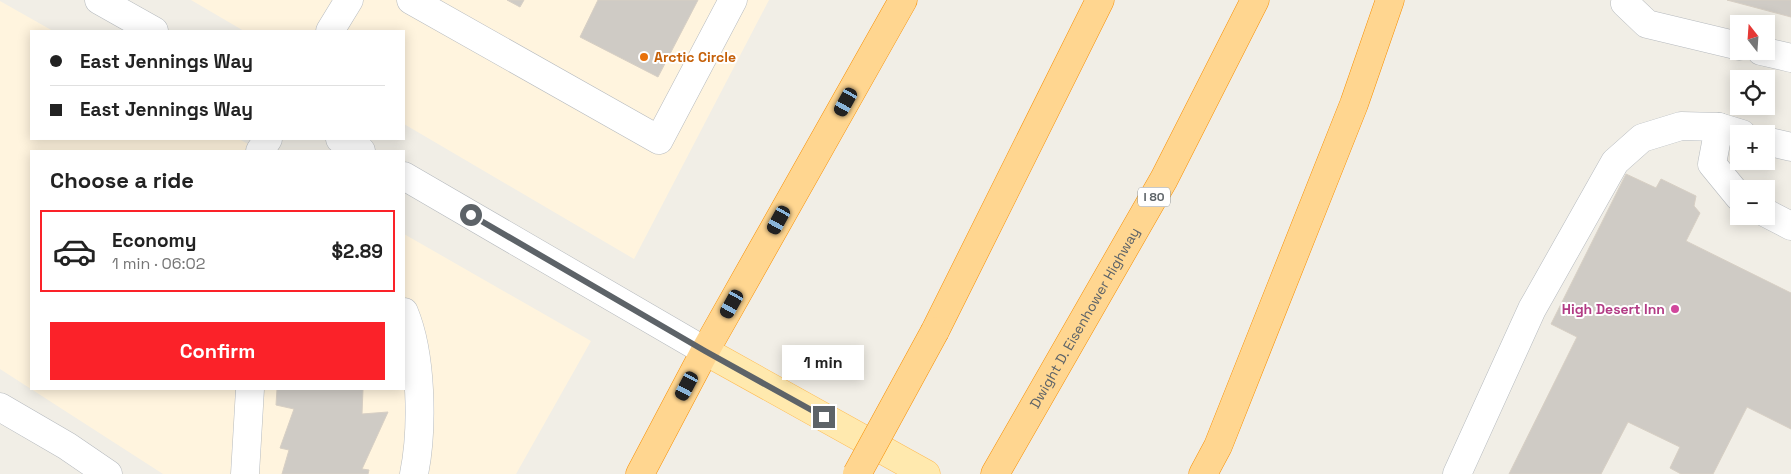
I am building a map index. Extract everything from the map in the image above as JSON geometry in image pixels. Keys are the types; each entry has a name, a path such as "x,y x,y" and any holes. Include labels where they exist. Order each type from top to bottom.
{"highway":[{"path":"640,474 705,351 903,0"},
{"path":"857,474 935,331 1100,0"},
{"name":"Dwight D. Eisenhower Highway","path":"995,474 1164,179 1255,0"},
{"path":"1203,474 1218,446 1354,104 1390,0"}],"main road":[{"path":"705,351 926,474"}],"street":[{"path":"99,0 152,30"},
{"path":"331,30 348,0"},
{"path":"411,0 659,140 733,0"},
{"path":"1626,0 1626,3 1647,24 1730,44"},
{"path":"1775,54 1791,58"},
{"path":"1457,474 1532,309 1615,162 1642,138 1682,126 1730,130 1712,164 1730,186"},
{"path":"342,140 359,150"},
{"path":"1775,143 1791,147"},
{"path":"405,177 705,351"},
{"path":"1775,218 1791,226"},
{"path":"405,315 414,346 421,425 414,474"},
{"path":"244,474 250,390"},
{"path":"0,408 67,446 108,474"}],"shaded area":[{"path":"191,0 769,0 634,259 405,125 405,30 242,30"},
{"path":"0,1 51,30 30,30 30,140 241,140 259,150 30,150 30,388 0,369"},
{"path":"405,235 591,341 516,474 163,474 33,390 405,390"}],"building":[{"path":"507,0 524,0 520,7"},
{"name":"Arctic Circle","path":"598,0 698,0 658,77 580,37"},
{"path":"1727,0 1791,0 1791,17"},
{"name":"High Desert Inn","path":"1626,174 1656,188 1661,179 1696,196 1694,206 1700,213 1686,241 1791,293 1791,429 1747,407 1713,474 1681,474 1670,468 1680,447 1628,422 1601,474 1509,474 1577,337 1551,324"},
{"path":"277,390 363,390 362,414 388,412 362,469 369,470 368,474 282,474 289,450 280,448 294,409 276,405"}],"place":[{"name":"Arctic Circle","path":"644,57"},
{"name":"High Desert Inn","path":"1675,309"}],"route":[{"path":"471,215 705,351 824,417"}]}
